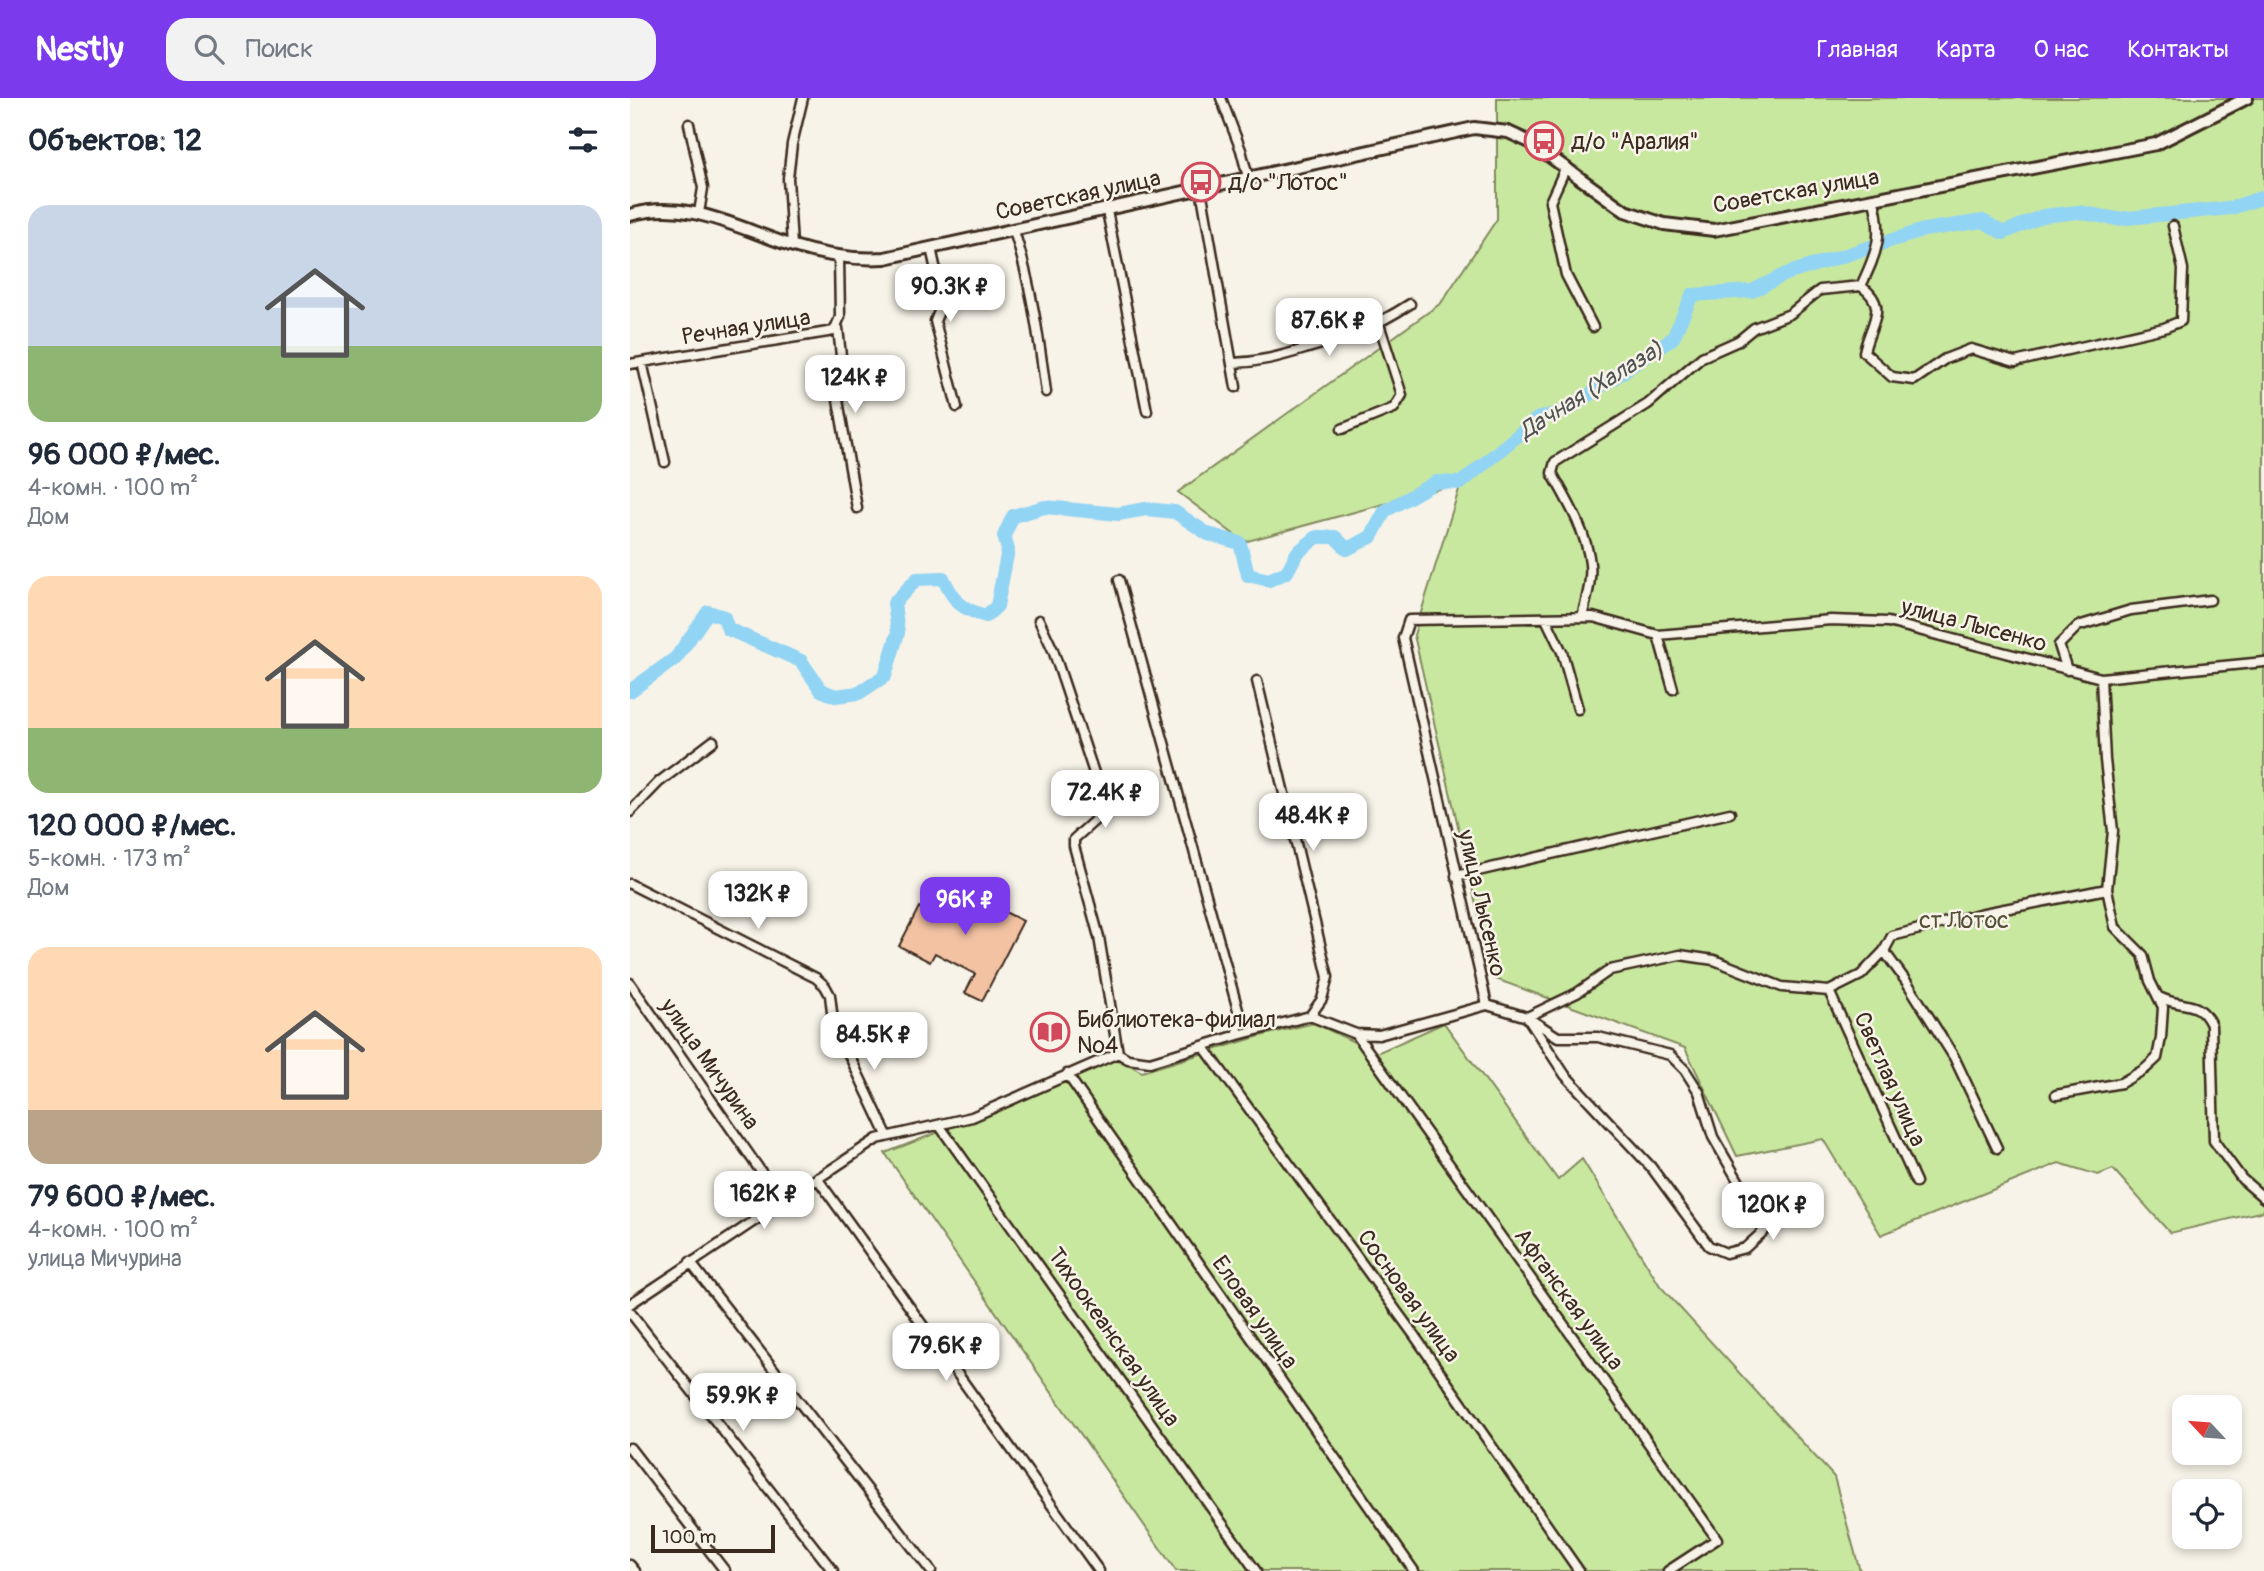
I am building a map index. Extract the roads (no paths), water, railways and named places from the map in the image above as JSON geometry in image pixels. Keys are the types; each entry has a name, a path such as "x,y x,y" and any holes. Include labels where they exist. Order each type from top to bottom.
{"street":[{"path":"792,246 788,178 792,144 803,98"},
{"path":"1221,98 1241,150 1248,177"},
{"name":"Советская улица","path":"630,215 679,209 699,213 792,246 839,257 885,258 1474,128 1508,132 1530,142 1625,211 1664,224 1714,230 2156,145 2247,98"},
{"path":"689,124 702,188 699,213"},
{"path":"1565,169 1550,202 1566,275 1593,327"},
{"path":"1201,189 1236,387"},
{"path":"1861,286 1879,247 1879,219 1873,198"},
{"path":"1107,211 1147,411"},
{"path":"1582,617 1590,577 1590,562 1583,537 1552,473 1555,462 1648,404 1702,357 1738,341 1754,328 1790,314 1819,290 1861,286 1874,296 1878,309 1864,352 1892,377 1914,380 1945,359 1971,349 2015,362 2164,328 2181,321 2183,269 2173,226"},
{"path":"1014,231 1031,300 1046,392"},
{"path":"931,248 943,302 935,321 957,407"},
{"name":"Речная улица","path":"630,364 829,333 838,328 840,317 839,257"},
{"path":"1233,363 1272,360 1346,338 1379,324 1410,304"},
{"path":"1342,429 1394,408 1402,395 1379,324"},
{"path":"838,328 843,375 838,400 857,508"},
{"path":"642,362 665,462"},
{"path":"1119,580 1238,1010 1238,1035"},
{"path":"2067,670 2059,645 2078,626 2132,610 2210,600"},
{"name":"улица Лысенко","path":"1310,1016 1356,1034 1379,1035 1487,1004 1455,876 1403,638 1406,624 1415,618 1593,617 1658,635 1831,620 1888,622 2101,678 2264,662"},
{"path":"1546,619 1562,652 1578,709"},
{"path":"1039,620 1053,650 1105,806 1103,813 1074,839 1074,846 1099,937 1118,1053 1128,1059 1150,1062 1310,1016 1322,999 1328,977 1257,681"},
{"path":"1658,635 1673,689"},
{"path":"2056,1095 2121,1083 2145,1069 2157,1058 2163,1006 2150,981 2143,954 2115,927 2107,889 2113,831 2105,760 2101,678"},
{"path":"630,812 652,788 713,741"},
{"path":"1455,876 1730,813"},
{"path":"630,884 742,939 816,978 825,986 830,995 833,1021 887,1135"},
{"path":"1527,1017 1577,993 1609,970 1680,955 1714,960 1782,986 1829,991 1861,975 1884,951 1892,936 1979,914 2107,889"},
{"path":"1884,951 1948,1046 1997,1148"},
{"name":"улица Мичурина","path":"630,983 782,1202"},
{"name":"Светлая улица","path":"1829,991 1916,1182"},
{"path":"2159,997 2173,1004 2206,1012 2211,1025 2214,1141 2242,1179 2264,1198"},
{"path":"1487,1004 1527,1017 1558,1037 1598,1037 1670,1055 1685,1070 1699,1092 1713,1137 1766,1229 1745,1248 1726,1253 1709,1246 1651,1167 1565,1075 1527,1017"},
{"name":"Афганская улица","path":"1356,1034 1717,1539 1668,1571"},
{"name":"Сосновая улица","path":"1205,1047 1414,1335 1579,1571"},
{"path":"630,1304 817,1178 887,1135 972,1117 1067,1073 1118,1053"},
{"name":"Еловая улица","path":"1067,1073 1413,1571"},
{"name":"Тихоокеанская улица","path":"939,1125 1256,1571"},
{"path":"817,1178 1099,1571"},
{"path":"691,1262 931,1571"},
{"path":"630,1312 833,1571"},
{"path":"630,1448 725,1571"},
{"path":"630,1565 635,1571"}],"waterway":[{"name":"Дачная (Халаза)","path":"630,691 676,658 708,612 724,617 728,629 801,661 821,690 835,696 859,693 885,676 898,633 894,603 917,579 943,578 959,603 986,616 997,606 1008,550 1004,536 1013,516 1045,507 1118,514 1146,509 1175,512 1208,534 1240,543 1248,575 1269,580 1287,572 1297,553 1317,537 1335,537 1347,549 1371,537 1385,511 1436,482 1461,483 1537,419 1565,411 1673,338 1692,295 1752,291 1786,274 1924,230 1983,221 2003,233 2043,216 2078,212 2117,219 2231,208 2264,197"}],"place":[{"name":"д/о \"Аралия\"","path":"1544,141"},
{"name":"д/о \"Лотос\"","path":"1201,182"},
{"name":"Библиотека-филиал №4","path":"1050,1032"}],"park label":[{"name":"ст Лотос","path":"1964,920"}]}
